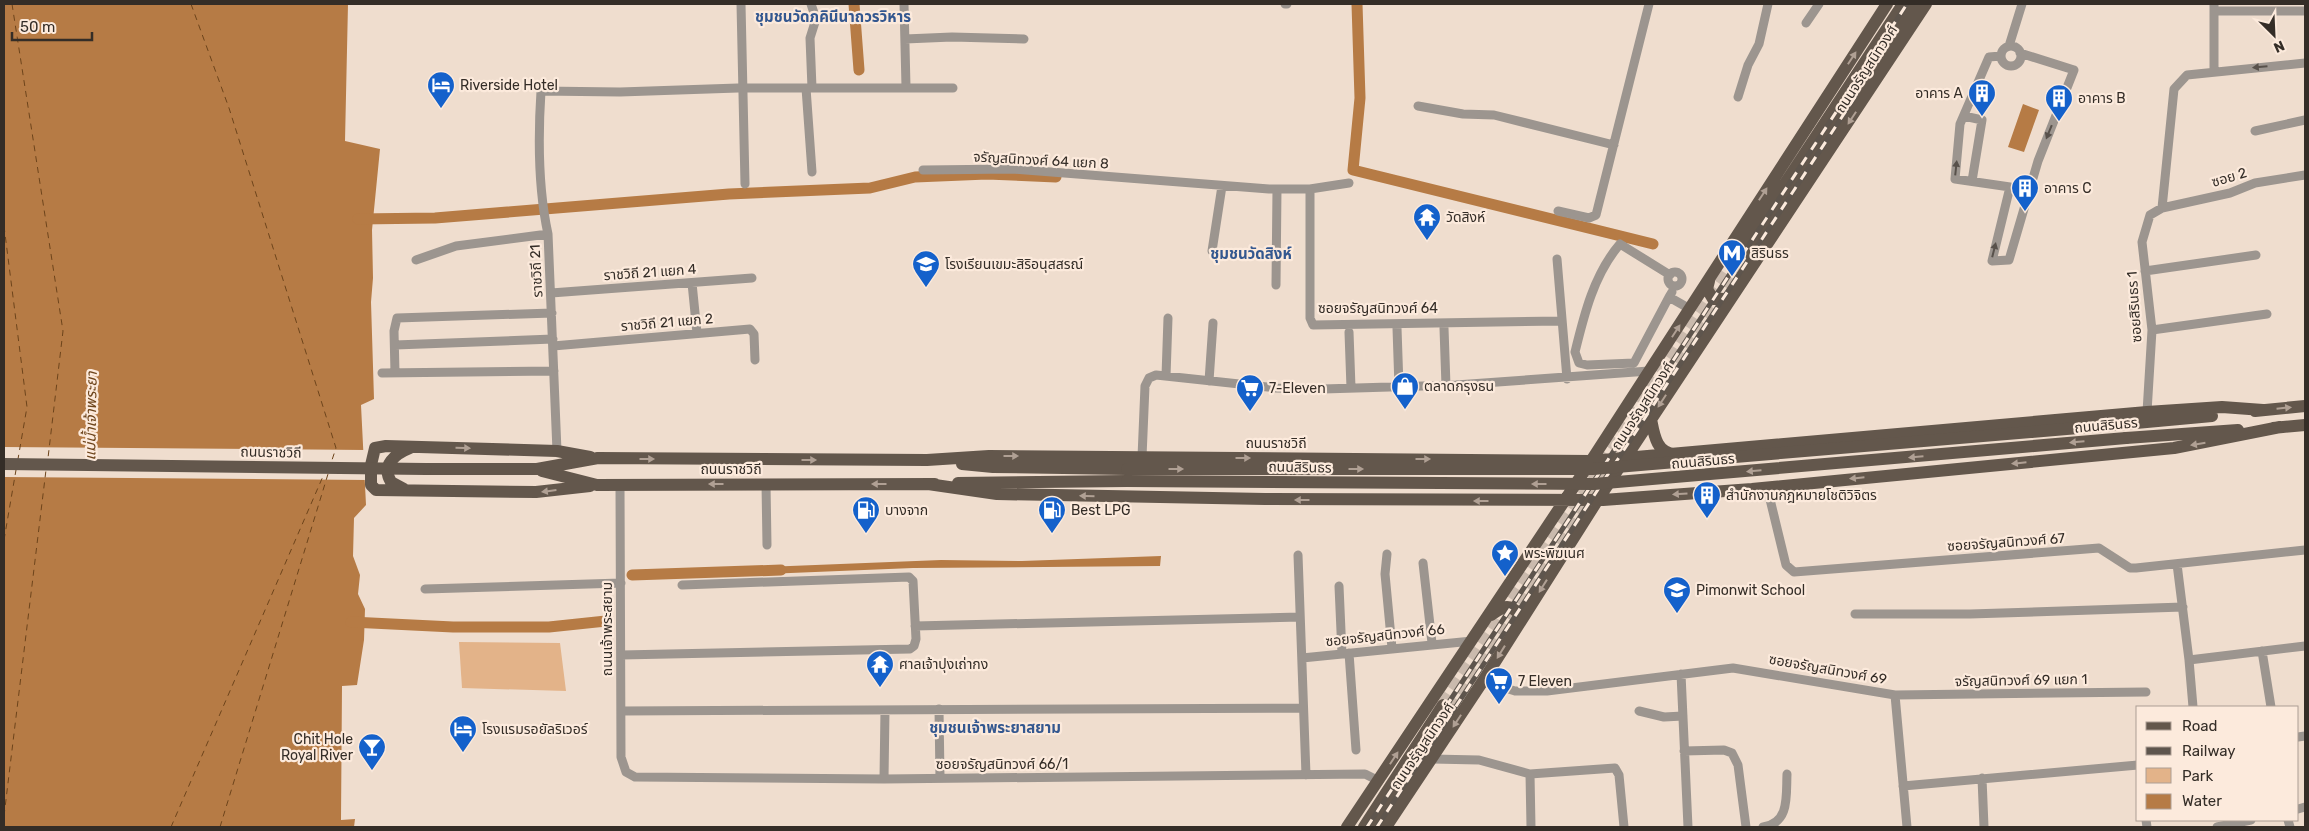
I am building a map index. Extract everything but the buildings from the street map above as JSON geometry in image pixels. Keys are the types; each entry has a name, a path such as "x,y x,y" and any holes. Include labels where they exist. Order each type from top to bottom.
{"main road":[{"name":"ถนนจรัญสนิทวงศ์","path":"1347,827 1591,461 1887,4"},
{"name":"ถนนจรัญสนิทวงศ์","path":"1903,4 1746,251 1914,4"},
{"name":"ถนนจรัญสนิทวงศ์","path":"1386,827 1484,680 1597,501 1926,4"},
{"path":"1710,278 1707,289 1713,299 1725,299 1739,288"},
{"name":"ถนนสิรินธร","path":"1127,475 1593,469 2125,424 2305,406"},
{"name":"ถนนสิรินธร","path":"1626,459 2147,412 2222,407 2263,410"},
{"path":"1651,419 1654,439 1660,448 1670,454 1686,454"},
{"name":"ถนนสิรินธร","path":"1127,475 1594,484 2126,438 2305,425"},
{"name":"ถนนสิรินธร","path":"1564,501 1597,501 1767,487 2174,448 2280,427"},
{"path":"1799,484 1787,479 1780,471 1779,462 1784,455 1801,443"},
{"path":"410,490 395,486 388,477 387,470 397,453 415,446"},
{"path":"597,485 536,492 376,490 371,485 371,464 375,448 415,446 558,450 598,458"},
{"name":"ถนนราชวิถี","path":"4,464 537,470 598,458 927,460 989,456 1591,461 1626,459"},
{"name":"ถนนราชวิถี","path":"927,460 994,467 1127,475"},
{"name":"ถนนราชวิถี","path":"537,470 597,485 928,484 1127,475"},
{"name":"ถนนราชวิถี","path":"928,484 997,494 1255,499 1564,501"},
{"path":"1487,618 1501,608 1511,607 1518,613 1519,624"},
{"name":"ถนนจรัญสนิทวงศ์","path":"1364,827 1447,708 1375,827"}],"street":[{"path":"741,4 745,184"},
{"path":"812,4 816,19 810,38 809,88 812,172"},
{"path":"904,4 906,87"},
{"path":"1558,211 1589,218 1596,215 1649,4"},
{"path":"1738,97 1748,65 1759,44 1768,4"},
{"path":"1806,23 1819,4"},
{"path":"2020,53 2018,62 2012,66 2003,63 2001,56 2003,50 2009,46 2022,4"},
{"path":"2214,71 2214,8 2291,8 2305,11"},
{"path":"905,39 952,37 1024,39"},
{"path":"2001,56 1990,57 1960,124 1955,179 2010,187 1992,261 2009,260 2038,161 2074,70 2020,53 2015,47 2009,46"},
{"path":"2162,208 2174,89 2187,75 2305,63"},
{"path":"743,88 952,88"},
{"name":"ราชวิถี 21","path":"558,450 548,234 544,209 539,135 541,91 620,92 743,88"},
{"path":"1418,106 1463,114 1494,115 1614,144"},
{"path":"1964,116 1982,120 1972,181"},
{"path":"2255,131 2305,120"},
{"name":"จรัญสนิทวงศ์ 64 แยก 8","path":"923,170 1013,169 1222,186"},
{"name":"ซอย 2","path":"2162,208 2230,193 2255,183 2305,175"},
{"path":"1212,250 1222,186 1310,189 1349,183"},
{"path":"1276,285 1277,189"},
{"name":"ซอยจรัญสนิทวงศ์ 64","path":"1310,189 1310,320 1314,325 1560,321"},
{"name":"ซอยสิรินธร 1","path":"2147,412 2152,330 2142,242 2150,215 2162,208"},
{"path":"416,260 456,246 548,234"},
{"path":"1620,244 1670,275 1669,282 1675,286 1669,297 1634,363 1587,365 1579,363 1575,352 1595,284 1610,256 1620,244"},
{"path":"2145,272 2256,255"},
{"path":"1557,259 1560,321 1567,379"},
{"name":"ราชวิถี 21 แยก 4","path":"551,293 752,278"},
{"path":"692,283 697,333"},
{"path":"1669,297 1690,309"},
{"path":"395,373 395,321 398,317 552,313"},
{"path":"2152,330 2267,314"},
{"path":"1166,376 1168,318"},
{"path":"1209,381 1214,323"},
{"path":"1397,328 1399,387"},
{"path":"1444,328 1446,386"},
{"name":"ราชวิถี 21 แยก 2","path":"395,345 553,342 750,329 754,334 755,360"},
{"path":"1349,332 1351,388"},
{"path":"382,373 554,371"},
{"path":"1142,457 1146,381 1152,376 1276,388 1351,388 1446,386 1649,372"},
{"path":"766,484 767,545"},
{"name":"ถนนเจ้าพระสยาม","path":"620,485 621,757 626,772"},
{"name":"ซอยจรัญสนิทวงศ์ 67","path":"1767,487 1786,565 1794,572 2099,548 2130,568 2305,550"},
{"path":"1387,554 1385,574 1392,648"},
{"path":"1298,555 1306,775"},
{"path":"1423,563 1432,643"},
{"path":"2178,564 2193,706"},
{"path":"621,655 910,649 915,643 916,626 913,581 909,577 682,585"},
{"path":"425,589 621,583"},
{"path":"1339,586 1356,750"},
{"path":"1855,614 1970,614 2183,607"},
{"path":"916,626 1300,617"},
{"name":"ซอยจรัญสนิทวงศ์ 66","path":"1302,658 1472,640"},
{"path":"2189,660 2305,646"},
{"path":"2262,651 2271,706"},
{"name":"ซอยจรัญสนิทวงศ์ 69","path":"1484,680 1515,690 1547,691 1719,669 1745,669 1895,694 1907,827"},
{"path":"1681,674 1688,827"},
{"name":"จรัญสนิทวงศ์ 69 แยก 1","path":"1895,694 2146,692"},
{"path":"621,711 1303,708"},
{"path":"939,709 940,778"},
{"path":"884,710 884,779"},
{"path":"1639,712 1664,717 1683,716"},
{"path":"1684,751 1724,750 1732,753 1738,765 1746,827"},
{"path":"1432,759 1479,760 1530,774 1615,768 1619,775 1624,827"},
{"path":"1902,786 1982,778 2136,768"},
{"name":"ซอยจรัญสนิทวงศ์ 66/1","path":"626,772 635,777 646,779 884,779 1365,774 1379,780"},
{"path":"1530,774 1531,827"},
{"path":"1763,827 1777,823 1782,817 1787,774"},
{"path":"1982,778 1984,827"},
{"path":"2217,827 2246,821"}],"green space":[{"path":"459,642 560,643 566,691 462,688"}],"water":[{"name":"แม่น้ำเจ้าพระยา","path":"4,4 348,4 345,141 380,149 372,230 373,278 371,302 374,399 361,405 366,505 354,518 353,556 360,575 358,594 365,609 364,640 357,685 342,686 341,820 355,819 354,827 4,827"},
{"path":"2023,104 2039,110 2024,152 2008,147"},
{"path":"1161,556 1160,566 913,568 766,574 765,567 941,560 1022,561"}],"pier":[{"path":"4,447 366,450 368,480 4,477"}],"waterway":[{"path":"854,4 859,70"},
{"path":"1357,4 1360,98 1353,170 1653,244"},
{"path":"358,219 435,218 729,194 870,188 915,177 987,174 1056,177"},
{"path":"632,575 781,570"},
{"path":"351,622 453,627 549,627 606,621"}],"ferry route":[{"path":"12,4 63,331 48,458"},
{"path":"191,4 229,108 336,448 331,463"},
{"path":"4,226 27,407 18,459"},
{"path":"4,540 16,470"},
{"path":"4,816 46,470"},
{"path":"171,827 324,474"},
{"path":"220,827 328,474"}],"tunnel":[{"path":"1443,705 1742,249"},
{"path":"1451,710 1750,254"}],"railway":[{"path":"1367,827 1907,4"},
{"path":"1377,827 1855,97"}],"place":[{"name":"Riverside Hotel","path":"441,109"},
{"name":"อาคาร A","path":"1982,117"},
{"name":"อาคาร B","path":"2059,122"},
{"name":"อาคาร C","path":"2025,212"},
{"name":"วัดสิงห์","path":"1427,241"},
{"name":"สิรินธร","path":"1732,277"},
{"name":"โรงเรียนเขมะสิริอนุสสรณ์","path":"926,288"},
{"name":"ตลาดกรุงธน","path":"1405,410"},
{"name":"7-Eleven","path":"1250,412"},
{"name":"สำนักงานกฎหมายโชติวิจิตร","path":"1707,519"},
{"name":"บางจาก","path":"866,534"},
{"name":"Best LPG","path":"1052,534"},
{"name":"พระพิฆเนศ","path":"1505,577"},
{"name":"Pimonwit School","path":"1677,614"},
{"name":"ศาลเจ้าปุงเถ่ากง","path":"880,688"},
{"name":"7 Eleven","path":"1499,705"},
{"name":"โรงแรมรอยัลริเวอร์","path":"463,753"},
{"name":"Chit Hole Royal River","path":"372,771"}],"district":[{"name":"ชุมชนวัดภคินีนาถวรวิหาร","path":"833,17"},
{"name":"ชุมชนวัดสิงห์","path":"1251,254"},
{"name":"ชุมชนเจ้าพระยาสยาม","path":"995,728"}]}
